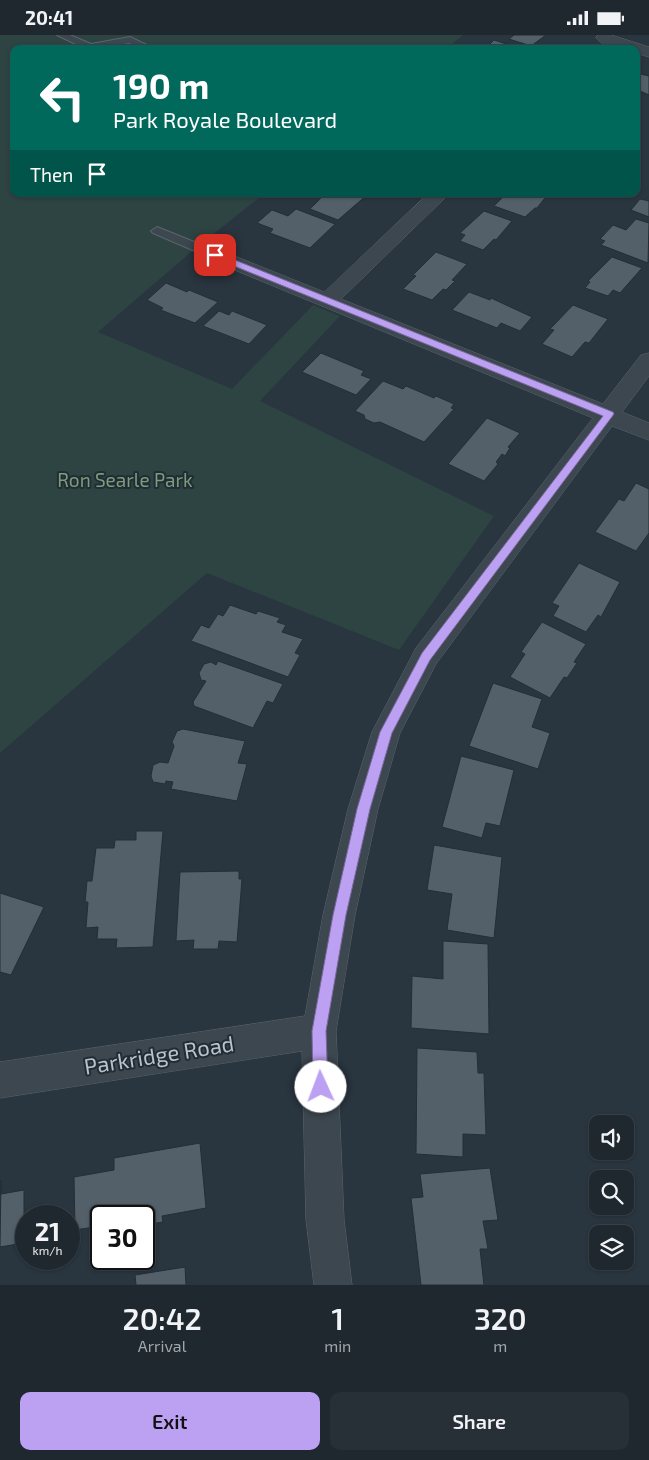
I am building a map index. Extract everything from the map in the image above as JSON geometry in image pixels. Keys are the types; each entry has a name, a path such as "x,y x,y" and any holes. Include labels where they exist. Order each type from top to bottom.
{"street":[{"path":"601,40 621,45"},
{"path":"326,301 436,197"},
{"path":"215,255 609,414 649,432"},
{"path":"332,1285 325,1220 319,1031 344,896 364,809 386,732 426,656 649,360"},
{"name":"Parkridge Road","path":"0,1080 319,1031"}],"lane":[{"path":"62,35 86,45"},
{"path":"107,45 130,40 141,45"},
{"path":"157,231 215,255"}],"green space":[{"name":"Ron Searle Park","path":"0,35 463,35 451,45 10,45 10,197 260,197 197,247 98,332 232,389 313,305 340,316 260,401 494,516 399,650 207,573 0,753"}],"building":[{"path":"514,35 546,35 532,45 509,39"},
{"path":"494,40 510,45 489,45"},
{"path":"640,74 649,76 649,95 640,91"},
{"path":"322,197 365,197 338,220 310,209"},
{"path":"503,197 546,197 537,208 525,217 494,206"},
{"path":"640,199 649,201 649,217 631,210"},
{"path":"296,209 335,224 310,248 270,233 273,229 257,223 272,210 288,216"},
{"path":"484,211 512,221 496,240 494,239 483,250 460,241 465,235 460,233"},
{"path":"636,219 649,223 648,263 601,245 605,241 600,239 613,225 626,230"},
{"path":"436,252 467,264 452,280 455,281 432,300 403,289 416,276 413,275"},
{"path":"612,257 642,268 620,293 613,290 608,296 585,288 590,282 588,281"},
{"path":"166,283 218,302 195,323 161,310 163,308 147,300"},
{"path":"469,292 490,300 491,298 532,317 520,331 501,323 497,328 452,310"},
{"path":"573,305 608,319 589,343 585,342 572,357 542,344 554,330 550,329"},
{"path":"219,311 229,315 232,311 267,325 249,344 203,326"},
{"path":"321,353 364,371 361,375 371,379 356,395 302,372"},
{"path":"383,381 403,389 406,386 434,398 436,396 454,404 451,408 454,409 424,442 380,422 374,423 355,411"},
{"path":"487,418 520,433 508,447 510,448 505,456 502,454 496,462 498,464 484,481 448,464"},
{"path":"636,483 649,489 649,533 636,551 595,532 619,499 624,501"},
{"path":"579,563 620,582 601,617 598,615 586,632 553,616 559,606 552,603"},
{"path":"230,605 256,614 258,611 280,618 277,622 286,625 282,632 303,639 295,653 300,655 288,677 191,641 201,625 209,628 218,614 223,616"},
{"path":"542,622 586,644 574,662 577,663 567,678 564,677 550,698 510,677 525,654 521,652"},
{"path":"218,661 283,684 273,703 267,701 253,728 194,706 193,702 206,681 201,680 199,673 204,664 211,662 216,665"},
{"path":"493,683 542,699 532,727 550,733 538,769 469,746"},
{"path":"183,729 245,741 238,763 247,764 237,801 171,789 173,782 166,781 165,784 153,782 151,776 153,765 160,762 168,763 174,746 172,742 177,731"},
{"path":"461,756 514,770 500,826 486,823 482,838 442,827"},
{"path":"136,831 163,831 153,947 116,948 117,939 97,939 98,927 86,928 88,902 85,902 87,881 92,881 96,848 114,848 115,840 136,840"},
{"path":"434,845 502,857 494,938 447,930 452,894 427,890"},
{"path":"239,871 239,879 242,879 237,942 219,941 218,949 193,949 194,940 176,941 180,872"},
{"path":"0,893 44,907 11,975 0,972"},
{"path":"443,941 488,944 489,1034 411,1028 412,976 443,979"},
{"path":"417,1048 477,1052 478,1073 484,1073 486,1135 463,1134 463,1157 416,1154"},
{"path":"200,1143 206,1208 162,1216 163,1222 155,1223 155,1205 90,1205 90,1228 80,1229 80,1205 75,1205 74,1177 114,1170 114,1158"},
{"path":"490,1168 498,1220 483,1221 488,1249 480,1249 484,1285 421,1285 411,1198 423,1197 420,1174"},
{"path":"1,1180 1,1194 24,1190 24,1205 15,1205 15,1244 0,1247"},
{"path":"185,1267 186,1285 136,1285 135,1275"}],"route":[{"path":"215,255 609,414 426,656 386,732 364,809 339,915 319,1031 321,1087"}]}
